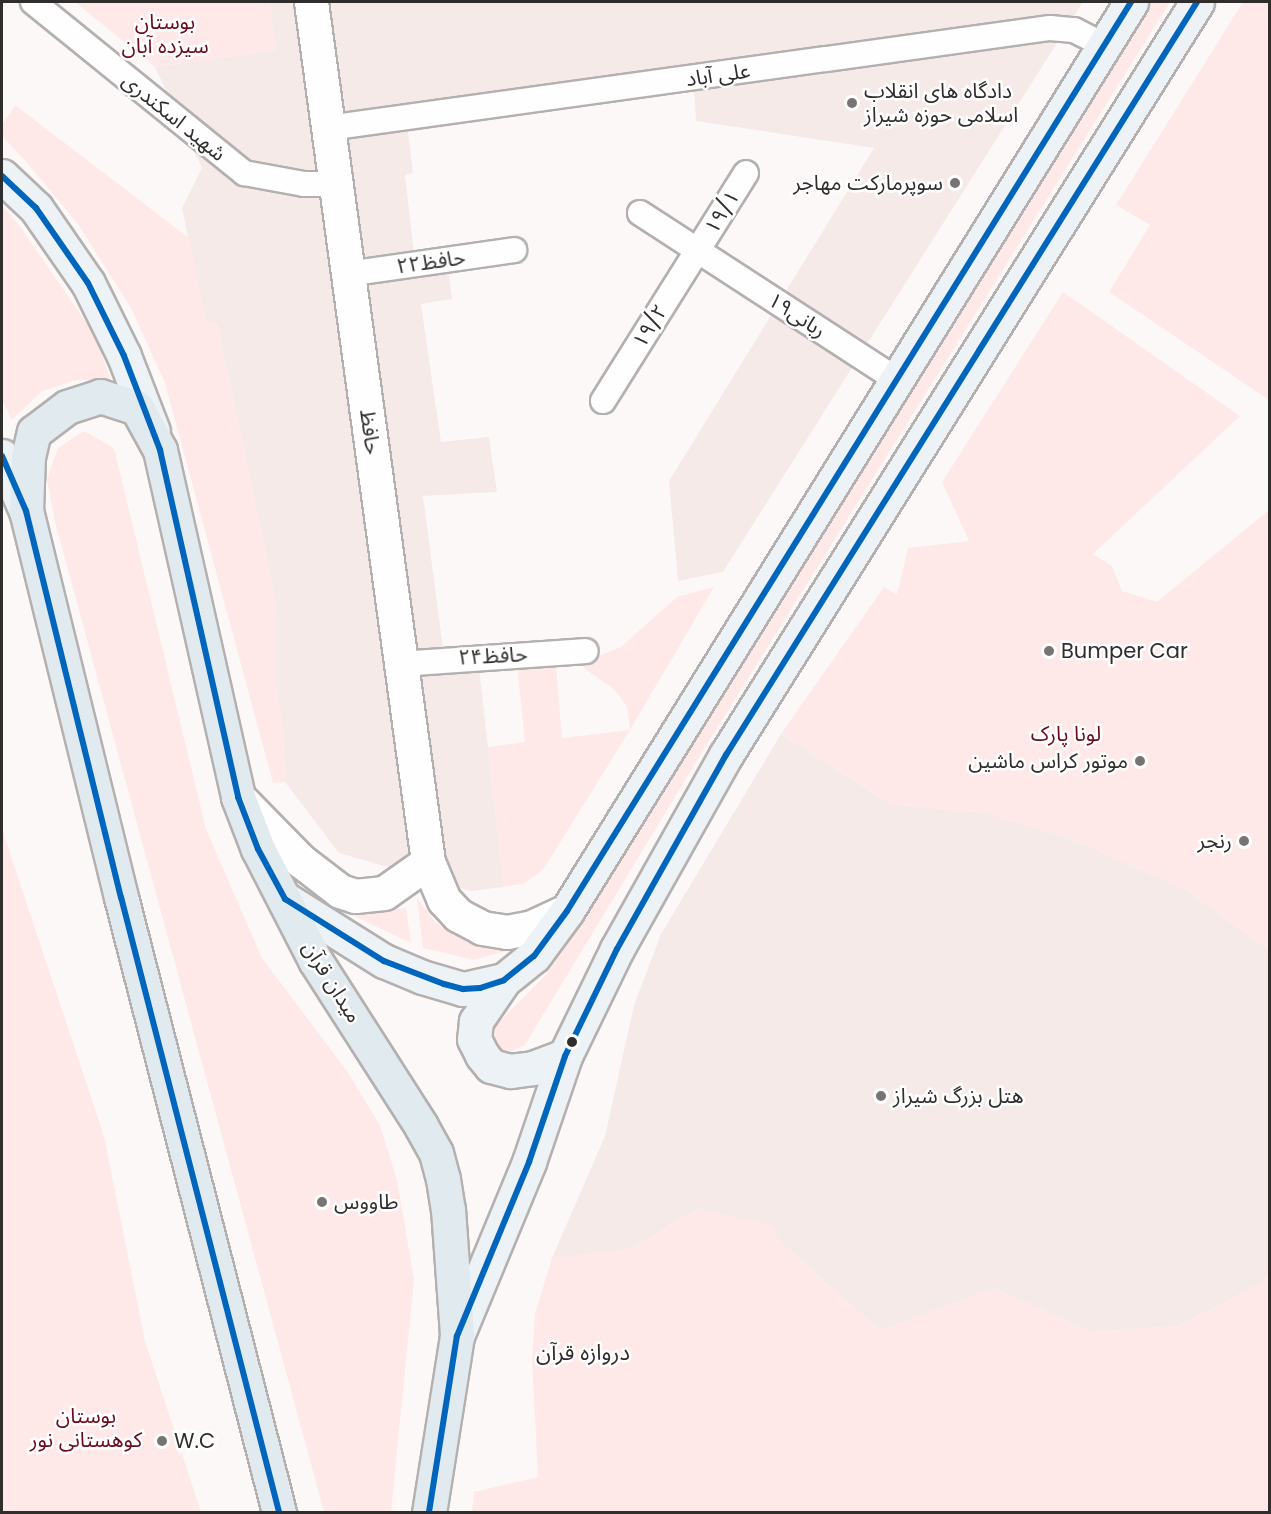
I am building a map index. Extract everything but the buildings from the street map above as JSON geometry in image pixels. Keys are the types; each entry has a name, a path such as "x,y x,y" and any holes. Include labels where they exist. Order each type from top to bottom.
{"highway":[{"name":"میدان قرآن","path":"26,511 28,457 34,432 67,407 100,396 137,408 160,450 238,797 258,849 315,960 389,1071 436,1154 448,1209 457,1336 429,1512"},
{"path":"26,511 127,920 279,1512"}],"main road":[{"name":"حافظ","path":"311,2 428,862 444,900 458,915 482,928 507,932 532,927 567,911"},
{"path":"566,1056 533,1068 510,1071 491,1066 474,1039 476,1021 504,980 534,956 567,911 1131,2"},
{"path":"457,1336 529,1162 566,1056 617,949 726,755 1197,2"},
{"path":"2,176 36,208 88,283 124,356 160,450"},
{"path":"2,456 26,511"},
{"path":"238,797 301,861 340,891 356,896 384,893 428,862"},
{"path":"285,899 384,961 422,977 463,989 480,988 504,980"}],"street":[{"name":"شهید اسکندری","path":"33,2 244,173 304,184 336,184"},
{"name":"علی آباد","path":"328,128 1050,28 1074,30 1105,46"},
{"name":"۱۹/۱","path":"697,251 746,173"},
{"name":"ربانی۱۹","path":"640,213 896,378"},
{"name":"حافظ۲۲","path":"348,274 514,250"},
{"name":"۱۹/۲","path":"603,401 697,251"},
{"name":"حافظ۲۴","path":"401,664 586,651"}],"shaded area":[{"path":"269,2 1083,2 723,572 678,581 669,481 874,148 696,121 694,91 408,132 413,173 405,175 414,254 448,267 452,299 421,304 441,442 489,437 497,492 423,496 443,648 479,668 504,887 471,891 339,853 285,782 283,733 276,687 276,615 271,580 217,323 206,324 182,208 202,168 155,67 276,50"},
{"path":"781,734 891,804 985,813 1061,835 1118,859 1188,891 1269,950 1269,1273 1263,1282 1179,1326 1090,1332 994,1288 880,1331 779,1241 770,1226 698,1209 629,1250 552,1258 605,1136 634,1005 661,934"}],"green space":[{"name":"بوستان سیزده آبان","path":"75,2 269,2 276,50 155,67"},
{"path":"1152,2 1170,2 707,744 525,1045 506,1054 496,1048 492,1039 492,1029 545,976 566,947"},
{"path":"1243,2 1269,2 1269,400 1109,292 1150,225 1116,205"},
{"path":"15,105 189,238 206,324 217,323 271,580 276,615 276,687 283,733 285,782 273,783 165,383 131,308 78,224 2,136 2,125"},
{"path":"2,205 19,225 95,335 111,381 76,380 42,391 12,420 2,400"},
{"name":"لونا پارک","path":"1063,292 1240,416 1093,554 1112,566 1122,591 1157,602 1269,510 1269,950 1188,891 1118,859 1061,835 985,813 891,804 781,734 884,587 897,595 908,548 969,541 942,482"},
{"path":"84,431 114,448 206,829 262,958 347,1071 380,1125 397,1180 414,1279 391,1512 324,1512 55,522 47,479 58,448"},
{"path":"714,587 630,730 627,707 615,690 584,668 583,662 621,647 677,597"},
{"path":"556,665 562,738 630,730 543,870 525,883 504,887 488,747 525,742 517,666"},
{"name":"بوستان کوهستانی نور","path":"2,829 104,1136 145,1341 201,1512 2,1512"},
{"path":"417,898 435,922 466,942 510,950 474,960 423,948"},
{"path":"406,908 411,943 339,909 355,912"},
{"path":"698,1209 770,1225 779,1241 880,1331 994,1288 1090,1332 1179,1326 1263,1282 1269,1273 1269,1512 472,1512 474,1492 538,1477 532,1361 535,1314 552,1258 629,1250"}],"transit line":[{"path":"2,176 36,208 88,283 124,356 160,450 238,797 258,849 285,899 384,961 444,984 463,989 480,988 504,980 534,956 567,911 1131,2"},
{"path":"429,1512 457,1336 529,1162 565,1056 617,949 726,755 1197,2"},
{"path":"2,456 26,511 121,897 279,1512"}],"place":[{"name":"دادگاه های انقلاب اسلامی حوزه شیراز","path":"852,103"},
{"name":"سوپرمارکت مهاجر","path":"955,183"},
{"name":"Bumper Car","path":"1049,651"},
{"name":"موتور کراس ماشین","path":"1140,761"},
{"name":"رنجر","path":"1244,841"},
{"name":"هتل بزرگ شیراز","path":"881,1096"},
{"name":"طاووس","path":"322,1202"},
{"name":"W.C","path":"162,1441"}],"district":[{"name":"دروازه قرآن","path":"583,1353"}]}
